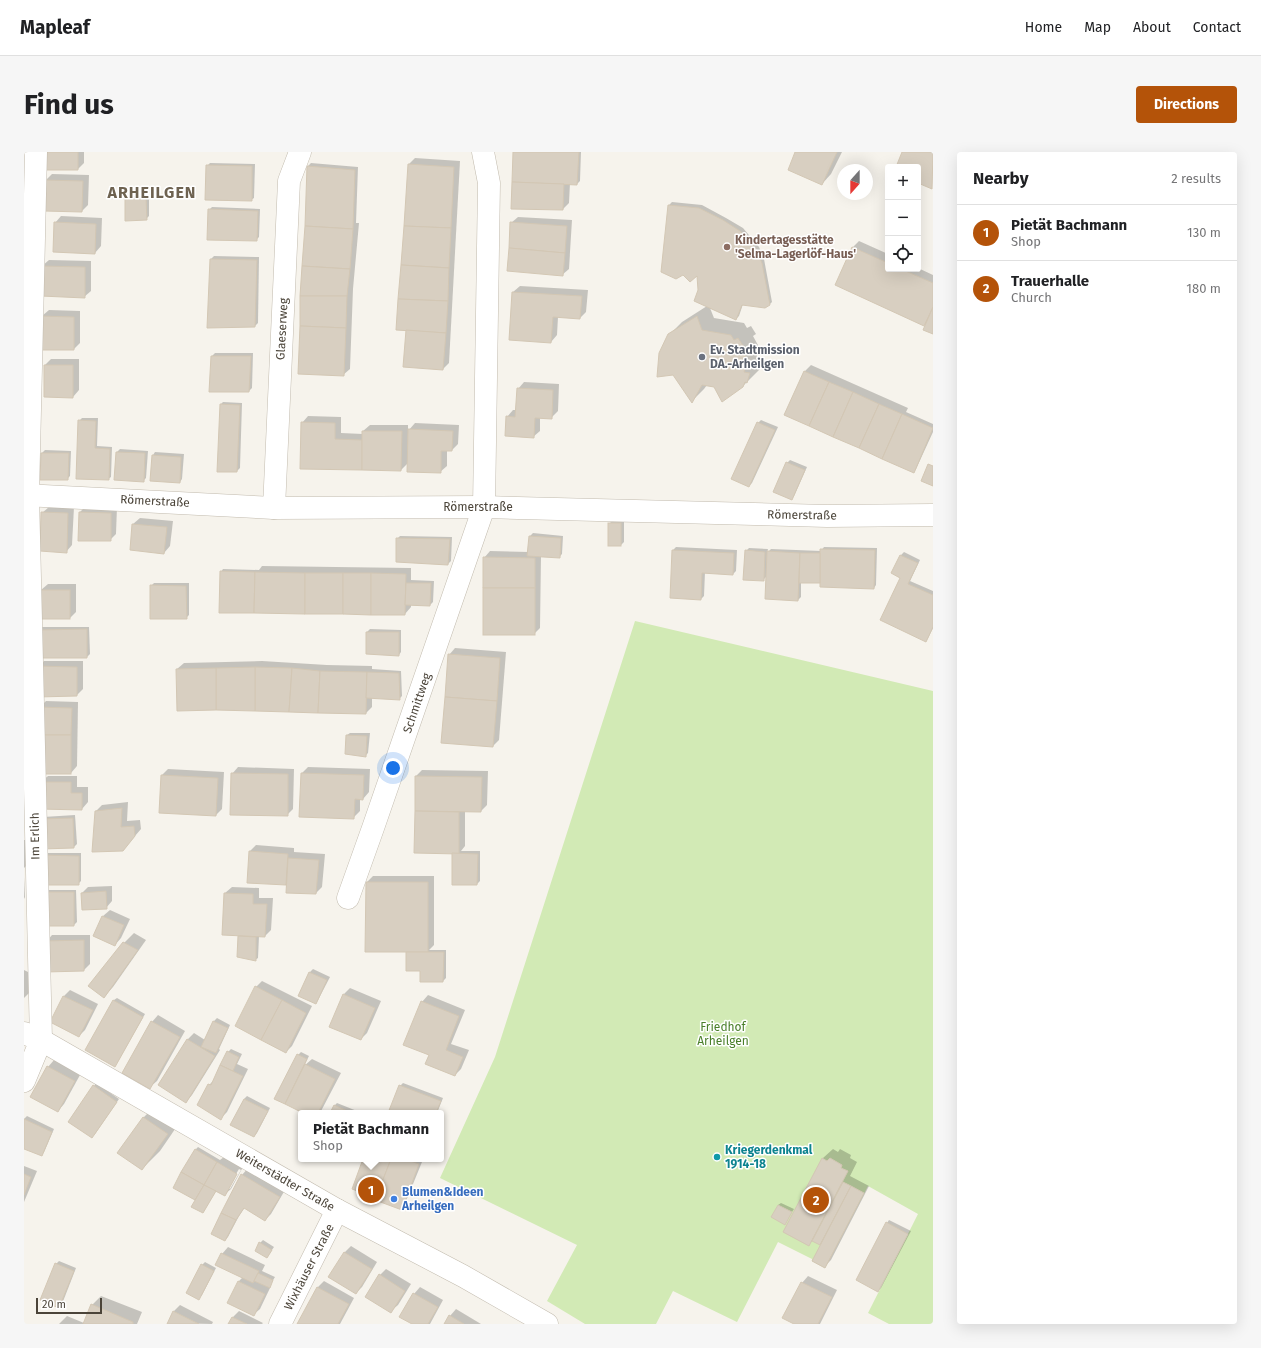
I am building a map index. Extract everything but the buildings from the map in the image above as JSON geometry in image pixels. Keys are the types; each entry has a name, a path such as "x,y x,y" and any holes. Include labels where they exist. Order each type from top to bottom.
{"street":[{"name":"Im Erlich","path":"33,1037 34,766 26,494 36,152"},
{"name":"Glaeserweg","path":"274,508 289,180 300,152"},
{"path":"483,152 489,183 484,507"},
{"name":"Römerstraße","path":"26,494 274,508 484,507 827,516 933,515"},
{"name":"Schmittweg","path":"348,898 374,828 484,507"},
{"path":"24,1081 33,1037"},
{"name":"Weiterstädter Straße","path":"33,1037 337,1210 463,1276 547,1324"},
{"name":"Wixhäuser Straße","path":"280,1324 337,1210"}],"green space":[{"name":"Friedhof Arheilgen","path":"635,621 933,691 933,1324 889,1324 868,1313 918,1214 868,1186 825,1268 812,1261 812,1259 778,1242 737,1322 673,1291 656,1324 585,1324 547,1301 577,1245 440,1178 495,1057"}],"place":[{"name":"Kindertagesstätte 'Selma-Lagerlöf-Haus'","path":"727,247"},
{"name":"Ev. Stadtmission DA.-Arheilgen","path":"702,357"},
{"name":"Kriegerdenkmal 1914-18","path":"717,1157"},
{"name":"Pietät Bachmann","path":"371,1190"},
{"name":"Blumen&Ideen Arheilgen","path":"394,1199"},
{"name":"Trauerhalle","path":"816,1200"}],"district":[{"name":"ARHEILGEN","path":"152,192"}]}
